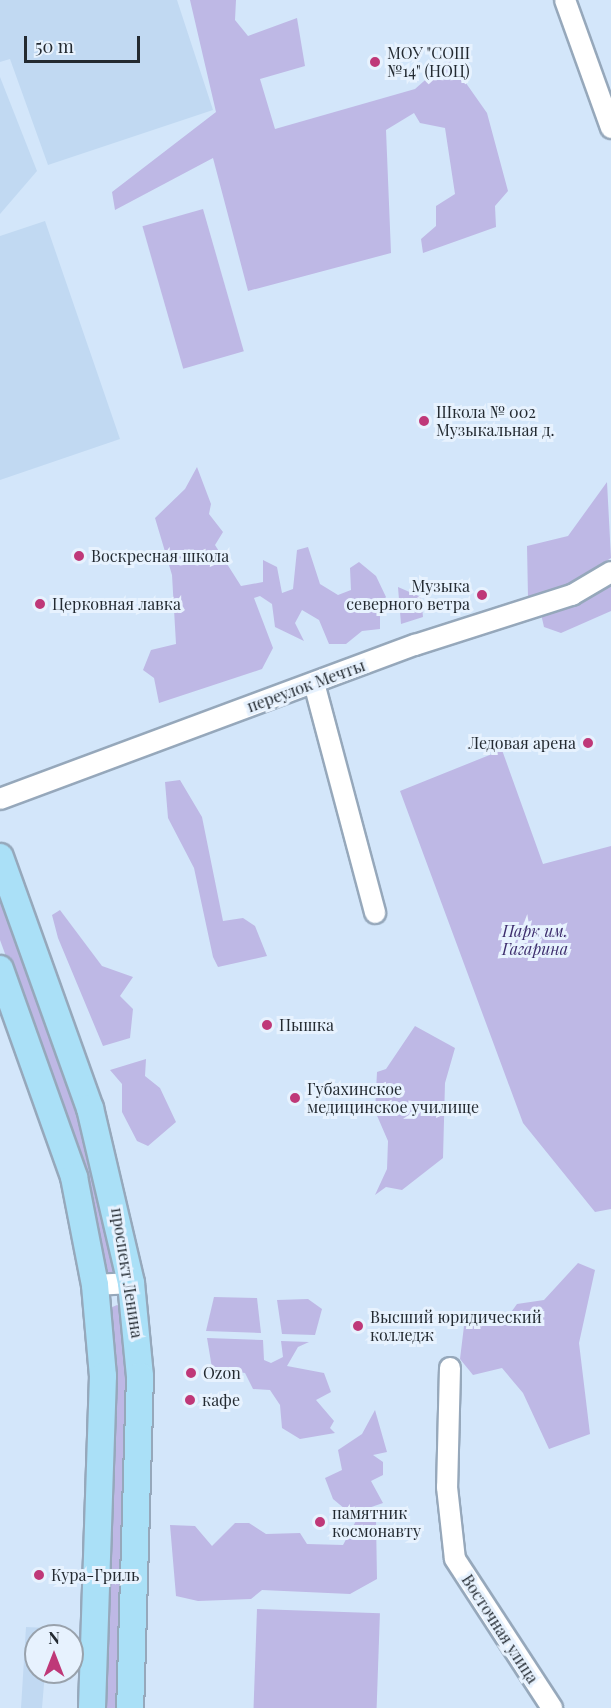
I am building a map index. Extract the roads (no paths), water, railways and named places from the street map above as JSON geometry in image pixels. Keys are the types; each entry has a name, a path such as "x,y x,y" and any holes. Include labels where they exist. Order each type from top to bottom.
{"main road":[{"name":"проспект Ленина","path":"0,857 90,1108 132,1283 140,1376 130,1708"},
{"name":"проспект Ленина","path":"0,969 74,1177 95,1285 103,1376 92,1708"}],"street":[{"path":"566,0 611,128"},
{"name":"переулок Мечты","path":"0,799 314,683 572,595 611,572"},
{"path":"314,683 375,913"},
{"path":"95,1285 132,1283"},
{"name":"Восточная улица","path":"450,1368 447,1487 455,1559 552,1708"}],"place":[{"name":"МОУ \"СОШ №14\" (НОЦ)","path":"375,62"},
{"name":"Школа № 002 Музыкальная д.","path":"424,421"},
{"name":"Воскресная школа","path":"79,556"},
{"name":"Музыка северного ветра","path":"482,595"},
{"name":"Церковная лавка","path":"40,604"},
{"name":"Ледовая арена","path":"588,743"},
{"name":"Пышка","path":"267,1025"},
{"name":"Губахинское медицинское училище","path":"295,1098"},
{"name":"Высший юридический колледж","path":"358,1326"},
{"name":"Ozon","path":"191,1373"},
{"name":"кафе","path":"190,1400"},
{"name":"памятник космонавту","path":"320,1522"},
{"name":"Кура-Гриль","path":"39,1575"}],"park label":[{"name":"Парк им. Гагарина","path":"535,940"}]}
